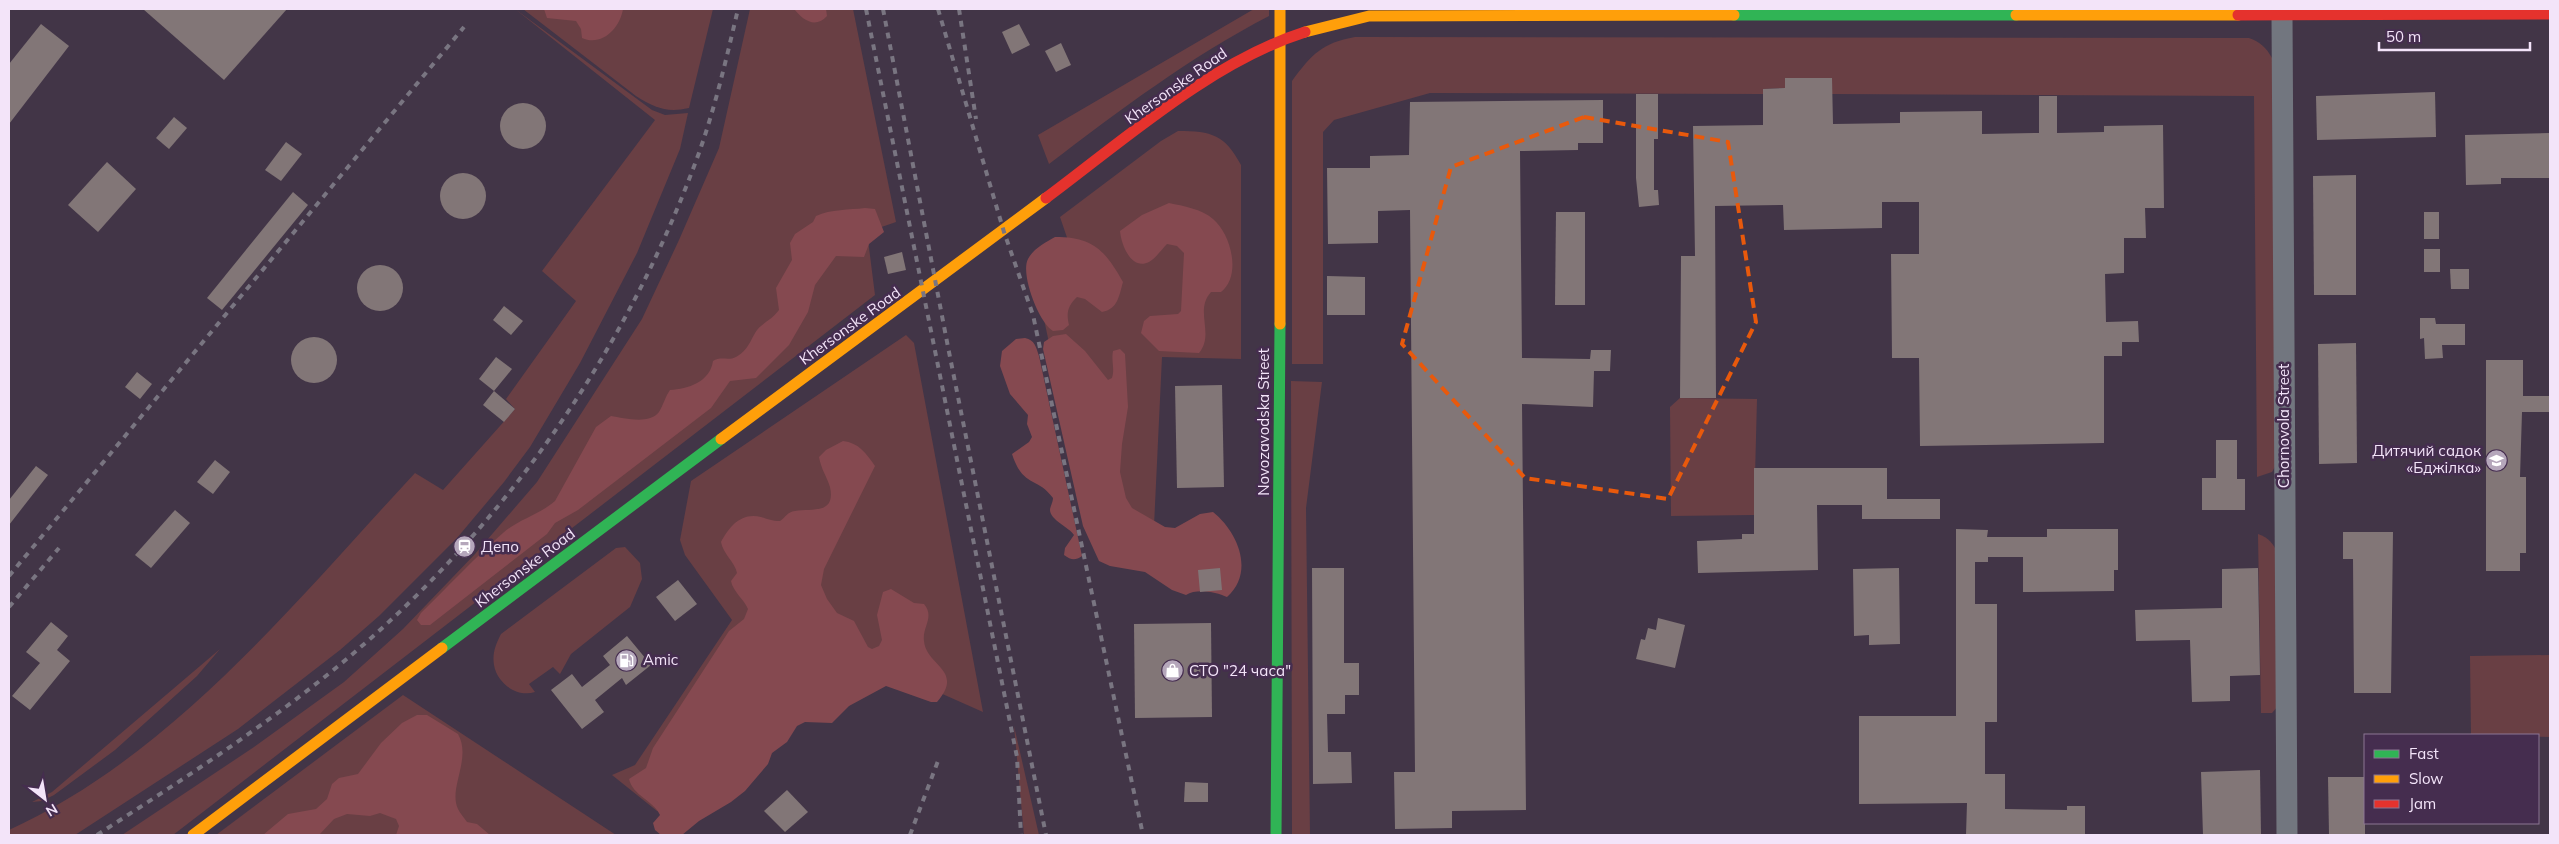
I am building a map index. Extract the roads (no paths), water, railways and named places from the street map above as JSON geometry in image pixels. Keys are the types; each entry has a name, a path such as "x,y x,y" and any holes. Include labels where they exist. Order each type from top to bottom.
{"main road":[{"name":"Novozavodska Street","path":"1276,835 1280,371 1280,9"},
{"name":"Khersonske Road","path":"193,835 1201,83 1240,58 1323,25 1368,16 2282,16 2550,14"}],"street":[{"name":"Chornovola Street","path":"2282,16 2287,835"}],"railway":[{"path":"97,835 189,775 279,712 337,667 397,614 453,558 505,497 553,433 597,366 636,297 670,224 700,150 716,98 738,9"},
{"path":"866,9 1017,757 1021,835"},
{"path":"883,9 948,347 1046,835"},
{"path":"938,9 1004,232 1033,315 1143,835"},
{"path":"959,9 976,119"},
{"path":"9,576 464,27"},
{"path":"9,607 59,548"},
{"path":"910,835 938,761"}],"place":[{"name":"Дитячий садок «Бджілка»","path":"2497,460"},
{"name":"Депо","path":"465,547"},
{"name":"Amic","path":"627,660"},
{"name":"СТО \"24 часа\"","path":"1173,671"}]}
